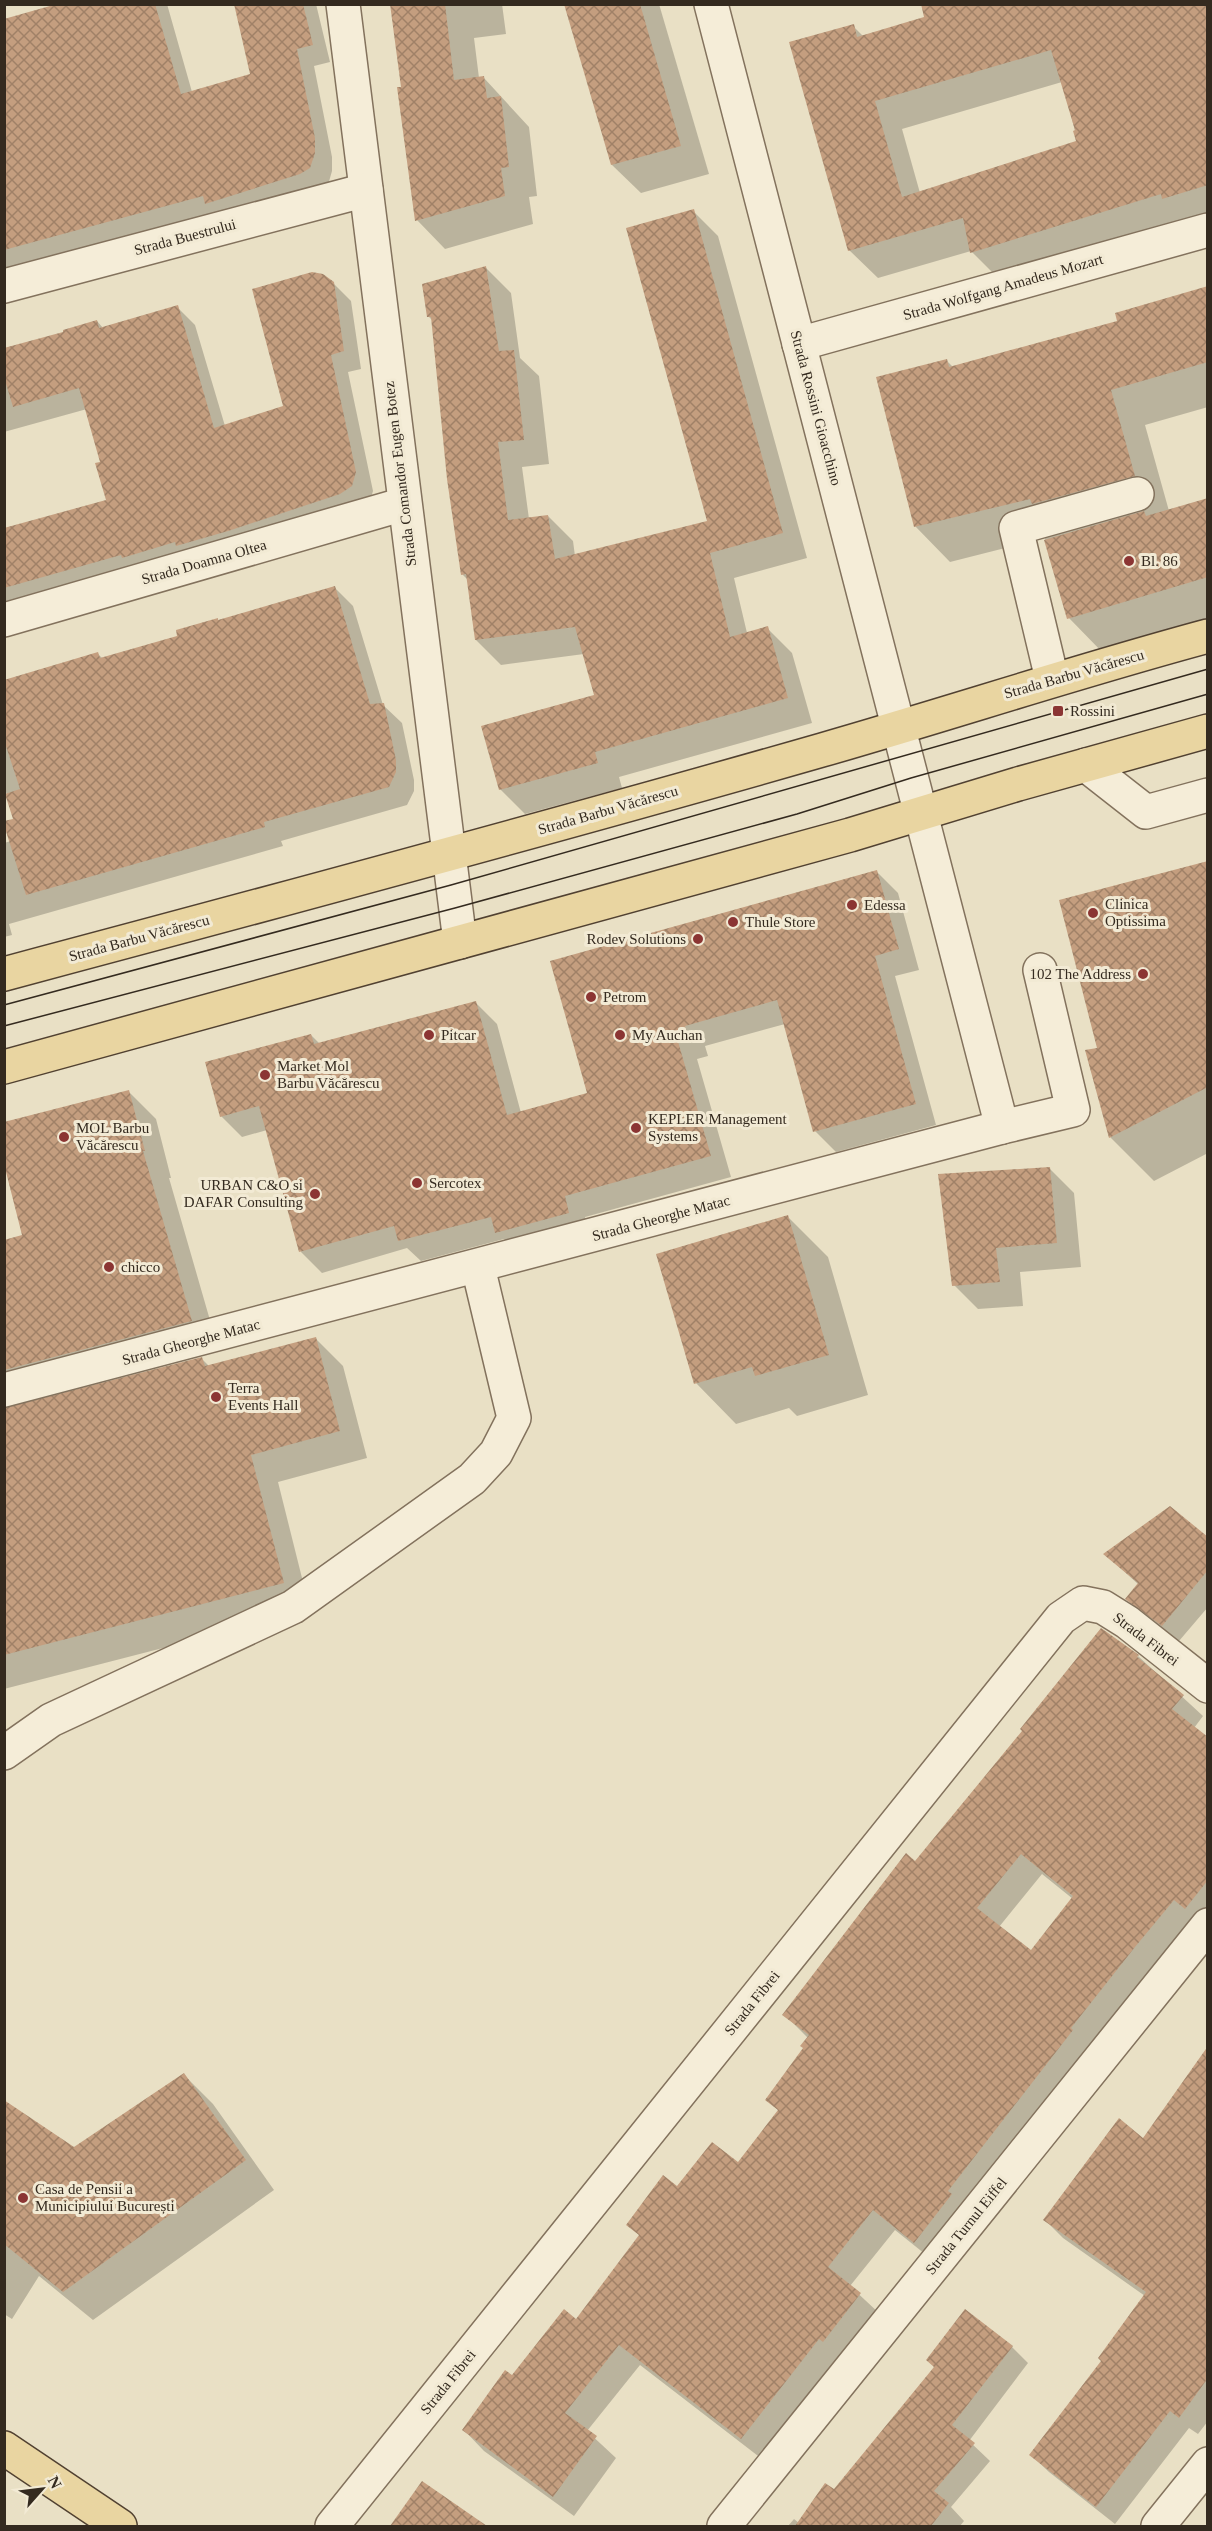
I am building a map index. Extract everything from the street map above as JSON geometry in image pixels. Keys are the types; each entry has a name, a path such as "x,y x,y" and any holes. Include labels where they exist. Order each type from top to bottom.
{"main road":[{"name":"Strada Barbu Văcărescu","path":"4,974 448,856 1208,636"},
{"path":"4,1067 850,835 920,812 1208,731"},
{"path":"4,2448 120,2526"}],"street":[{"name":"Strada Comandor Eugen Botez","path":"343,4 459,942"},
{"name":"Strada Rossini Gioacchino","path":"711,4 920,812"},
{"name":"Strada Buestrului","path":"4,286 366,190"},
{"name":"Strada Wolfgang Amadeus Mozart","path":"800,344 1208,230"},
{"path":"1052,680 1017,528 1137,494"},
{"name":"Strada Doamna Oltea","path":"4,620 404,504"},
{"path":"1086,765 1146,812 1208,795"},
{"path":"920,812 1002,1127"},
{"name":"Strada Gheorghe Matac","path":"4,1390 1073,1110 1040,970"},
{"path":"4,1753 51,1720 293,1607 472,1479 496,1454 514,1418 478,1267"},
{"name":"Strada Fibrei","path":"332,2526 1061,1618 1083,1603 1103,1607 1127,1622 1208,1686"},
{"name":"Strada Turnul Eiffel","path":"724,2526 1208,1926"},
{"path":"1158,2526 1208,2464"}],"building":[{"path":"57,4 155,4 181,94 250,74 234,4 303,4 313,45 297,49 315,138 315,153 310,168 300,174 205,204 203,196 4,250 4,19"},
{"path":"390,4 445,4 454,80 484,76 487,98 501,96 509,167 501,168 505,196 415,221 397,87 401,87"},
{"path":"564,4 640,4 681,146 611,165"},
{"path":"921,4 1208,4 1208,185 1162,199 1161,194 970,253 963,218 848,251 789,42 854,24 857,37 924,17","holes":["1051,50 1075,130 1073,131 1076,141 902,197 875,101"]},
{"path":"694,209 783,533 710,553 730,637 768,626 788,698 595,752 598,763 499,790 481,726 594,695 575,627 475,640 466,574 461,575 447,479 431,317 427,317 422,284 486,266 499,351 514,350 524,440 498,442 508,520 548,515 555,559 707,521 626,228"},
{"path":"312,272 323,274 334,282 344,351 331,355 356,472 352,486 340,494 228,531 176,546 175,542 122,558 121,555 4,588 4,528 106,500 95,463 100,462 79,388 13,407 4,377 4,348 97,320 99,328 178,305 214,428 283,406 252,289"},
{"path":"1208,286 1208,362 1111,390 1135,476 1032,504 1030,499 914,527 876,377 947,359 949,367 1117,321 1115,313"},
{"name":"Bl. 86","path":"1208,498 1208,577 1067,619 1044,540 1144,511 1146,516"},
{"path":"335,586 370,704 384,703 396,760 396,772 389,787 264,822 265,827 26,895 4,825 4,821 13,819 5,794 20,789 4,740 4,680 98,652 100,658 177,636 176,630"},
{"name":"102 The Address","path":"1208,861 1208,1087 1109,1138 1085,1050 1097,1048 1059,900"},
{"path":"877,870 899,949 875,956 916,1104 813,1132 777,1000 685,1026 688,1035 677,1038 711,1156 565,1196 569,1213 495,1233 491,1217 398,1241 394,1226 299,1252 259,1106 220,1117 205,1062 311,1034 314,1044 476,1001 507,1115 587,1093 550,961"},
{"path":"129,1090 145,1151 143,1151 192,1321 4,1370 4,1240 22,1235 4,1164 4,1122"},
{"path":"1050,1167 1057,1243 996,1248 1000,1282 952,1286 938,1174"},
{"path":"788,1215 829,1355 755,1376 752,1367 694,1384 656,1254"},
{"path":"316,1337 340,1431 251,1455 284,1583 4,1655 4,1408 202,1357 205,1366"},
{"path":"1170,1506 1208,1537 1208,1570 1162,1626 1125,1599 1138,1583 1103,1554"},
{"path":"1101,1628 1139,1655 1137,1657 1184,1695 1172,1709 1208,1737 1208,1880 1185,1909 1174,1900 1135,1947 948,2191 952,2194 914,2243 873,2210 828,2267 861,2293 823,2342 819,2339 741,2439 619,2345 565,2413 597,2436 553,2497 462,2430 505,2370 512,2375 564,2309 576,2319 639,2235 626,2225 663,2175 677,2186 712,2142 738,2162 778,2110 765,2100 803,2048 800,2046 809,2035 782,2015 906,1853 915,1861 1022,1731 1020,1729","holes":["1021,1854 1073,1896 1031,1950 977,1908"]},
{"path":"1208,2046 1208,2378 1179,2418 1170,2411 1096,2507 1029,2455 1101,2361 1098,2358 1146,2292 1043,2220 1119,2118 1143,2138"},
{"path":"184,2073 246,2160 63,2292 4,2244 4,2100 74,2147"},
{"path":"965,2309 1013,2346 952,2425 975,2443 934,2491 949,2503 931,2526 795,2526 825,2483 834,2489 934,2367 926,2360"},
{"path":"422,2481 487,2526 390,2526"}],"tram line":[{"path":"4,1005 451,885 1208,669"},
{"path":"4,1026 455,908 797,814 911,778 1208,694"}],"place":[{"name":"Bl. 86","path":"1129,561"},
{"name":"Rossini","path":"1058,711"},
{"name":"Edessa","path":"852,905"},
{"name":"Clinica Optissima","path":"1093,913"},
{"name":"Thule Store","path":"733,922"},
{"name":"Rodev Solutions","path":"698,939"},
{"name":"102 The Address","path":"1143,974"},
{"name":"Petrom","path":"591,997"},
{"name":"Pitcar","path":"429,1035"},
{"name":"My Auchan","path":"620,1035"},
{"name":"Market Mol Barbu Văcărescu","path":"265,1075"},
{"name":"KEPLER Management Systems","path":"636,1128"},
{"name":"MOL Barbu Văcărescu","path":"64,1137"},
{"name":"Sercotex","path":"417,1183"},
{"name":"URBAN C&O si DAFAR Consulting","path":"315,1194"},
{"name":"chicco","path":"109,1267"},
{"name":"Terra Events Hall","path":"216,1397"},
{"name":"Casa de Pensii a Municipiului București","path":"23,2198"}]}
